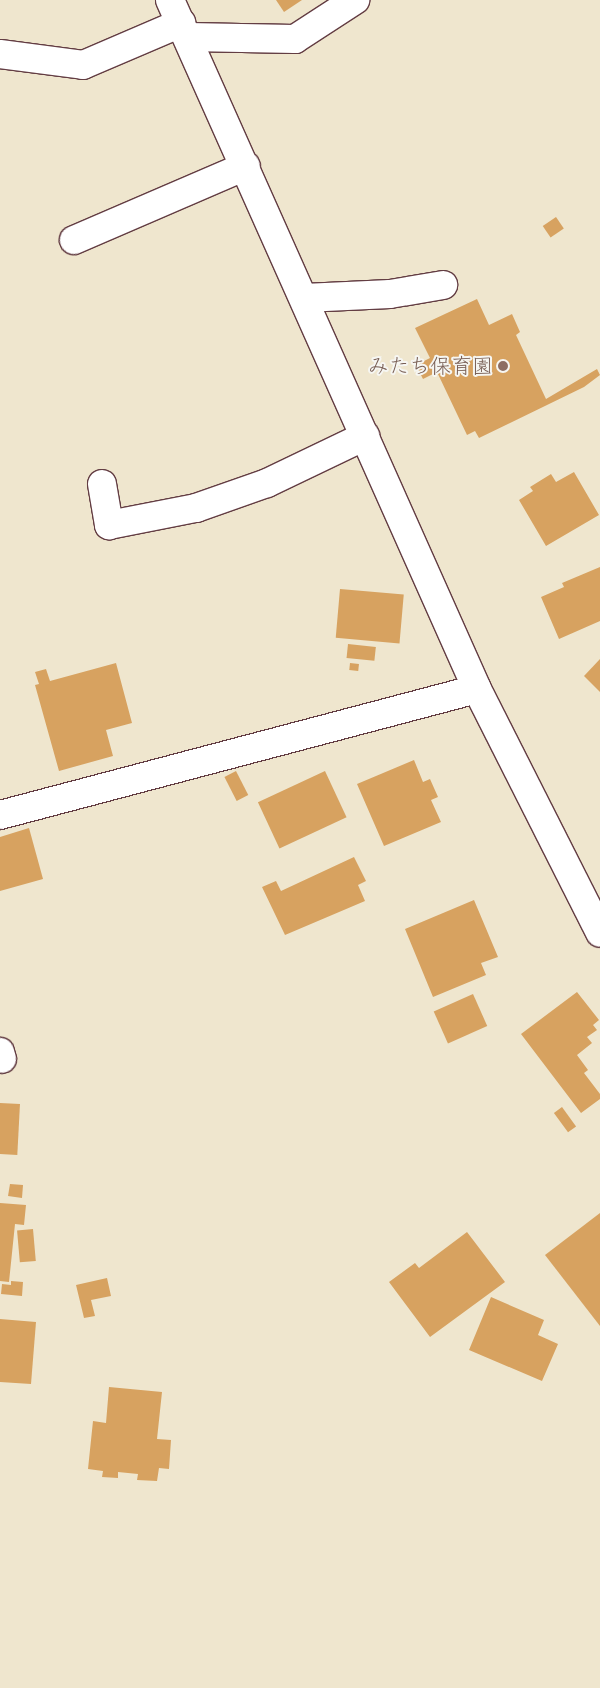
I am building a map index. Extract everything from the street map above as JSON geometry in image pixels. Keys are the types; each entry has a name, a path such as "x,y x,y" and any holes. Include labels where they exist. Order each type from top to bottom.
{"street":[{"path":"0,54 83,65 180,20 295,39 355,0"},
{"path":"180,20 477,689 600,933"},
{"path":"74,240 246,166"},
{"path":"304,298 390,294 443,285"},
{"path":"102,484 109,525 196,508 267,482 365,436"},
{"path":"0,815 477,689"}],"building":[{"path":"276,0 302,0 284,12"},
{"path":"556,217 564,229 551,238 543,226"},
{"path":"477,299 489,325 512,314 520,332 516,335 546,399 597,369 600,375 584,387 479,438 475,431 467,435 437,372 423,379 416,365 430,358 415,328"},
{"path":"574,472 599,515 546,546 519,500 533,491 530,487 551,474 556,482"},
{"path":"600,567 600,621 559,639 541,597 564,587 562,583"},
{"path":"340,589 404,595 399,643 336,638"},
{"path":"348,644 376,647 374,661 347,658"},
{"path":"600,659 600,692 584,676"},
{"path":"116,663 132,723 106,730 113,756 59,771 35,685 39,684 35,672 46,669 50,681"},
{"path":"350,663 359,664 358,671 349,670"},
{"path":"414,760 423,782 430,779 438,797 431,800 441,822 384,846 357,784"},
{"path":"236,771 248,795 237,801 224,777"},
{"path":"325,771 347,817 279,848 258,802"},
{"path":"29,828 43,879 0,891 0,837"},
{"path":"354,857 366,881 358,885 365,901 285,935 262,887 276,881 281,891"},
{"path":"474,900 498,957 481,963 486,975 433,997 405,929"},
{"path":"577,992 599,1020 593,1025 597,1030 587,1037 592,1043 577,1055 588,1070 584,1073 600,1094 600,1099 581,1113 521,1034"},
{"path":"473,994 487,1026 448,1043 434,1011"},
{"path":"0,1103 20,1104 17,1155 0,1154"},
{"path":"562,1107 576,1126 568,1132 554,1113"},
{"path":"10,1184 23,1185 22,1198 8,1196"},
{"path":"0,1203 26,1205 24,1225 15,1224 9,1282 0,1281"},
{"path":"600,1213 600,1326 545,1255"},
{"path":"33,1229 36,1261 20,1262 17,1230"},
{"path":"467,1232 505,1282 430,1337 389,1282 415,1263 419,1268"},
{"path":"107,1278 111,1296 91,1300 95,1316 84,1318 76,1285"},
{"path":"11,1281 23,1282 22,1296 1,1294 2,1284 11,1285"},
{"path":"491,1297 544,1320 538,1335 558,1344 542,1381 469,1350"},
{"path":"0,1319 36,1322 31,1384 0,1382"},
{"path":"109,1387 162,1392 157,1439 171,1440 169,1469 159,1468 157,1481 137,1480 138,1474 118,1472 118,1478 102,1477 103,1471 88,1469 93,1421 106,1423"}],"place":[{"name":"みたち保育園","path":"503,366"}]}
